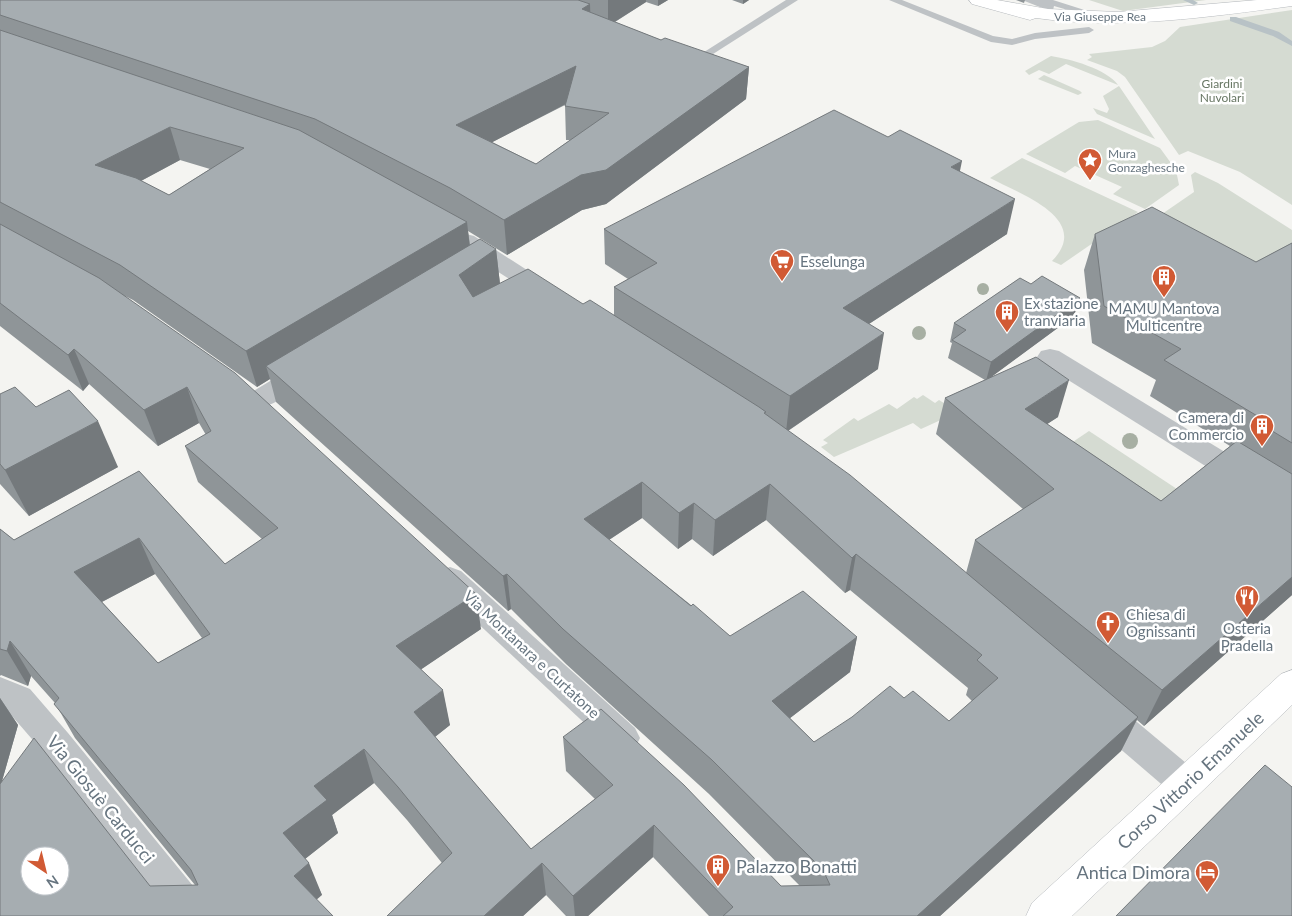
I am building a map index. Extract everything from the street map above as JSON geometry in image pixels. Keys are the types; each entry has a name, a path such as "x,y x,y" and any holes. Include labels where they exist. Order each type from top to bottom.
{"main road":[{"path":"984,1 1020,5"},
{"name":"Via Giuseppe Rea","path":"1020,5 1052,17 1121,17 1210,11 1292,1"},
{"name":"Via Giuseppe Rea","path":"1020,5 1088,22 1164,26 1210,11"},
{"name":"Corso Vittorio Emanuele","path":"1045,916 1292,684"}],"street":[{"path":"446,230 571,308"},
{"path":"466,272 491,257"},
{"path":"1050,357 1292,507"},
{"path":"256,401 323,360"},
{"path":"233,385 256,401 278,421"},
{"name":"Via Montanara e Curtatone","path":"432,563 645,758"},
{"name":"Via Giosuè Carducci","path":"0,691 18,699 48,754 194,916"},
{"path":"1082,696 1186,784"}],"lane":[{"path":"726,67 702,55 792,0"},
{"path":"894,0 991,39 1012,42 1088,22 1121,17"},
{"path":"1042,0 1088,22"}],"green space":[{"path":"1089,0 1206,0 1123,11"},
{"name":"Giardini Nuvolari","path":"1292,10 1292,205 1240,172 1188,151 1179,155 1125,77 1117,71 1087,60 1092,57 1089,54 1152,47 1165,41 1180,27"},
{"path":"1051,56 1078,62 1097,70 1113,79 1118,85 1066,64 1049,74 1039,70 1029,75 1025,71"},
{"path":"1044,75 1082,93 1078,95 1038,79"},
{"path":"1119,86 1155,139 1097,114 1093,108 1107,113 1109,109 1103,96"},
{"path":"1098,120 1160,148 1176,170 1179,185 1145,209 1113,194 1122,187 1075,166 1065,173 1026,154 1079,122"},
{"path":"1022,158 1138,212 1061,265 1052,261 1062,246 1064,233 1058,220 1034,200 990,178"},
{"path":"1195,172 1218,183 1292,230 1292,326 1130,236 1194,192 1191,175"},
{"path":"923,395 935,403 939,400 947,405 978,403 921,429 913,423 834,457 821,447 828,443 823,440 854,418 858,421 889,404 897,409 914,397 917,399"},
{"path":"1089,431 1180,491 1137,524 1046,460"}],"building":[{"path":"0,0 578,0 590,4 582,9 661,40 665,38 749,67 606,170 581,175 504,220 450,188 315,119 0,15","holes":["576,66 565,106 609,113 536,164 456,125"]},
{"path":"0,30 299,130 467,222 246,351 120,265 0,202","holes":["170,127 244,148 169,195 136,178 95,165"]},
{"name":"Esselunga","path":"834,110 888,137 900,130 962,161 951,167 1015,199 843,308 884,333 790,396 614,287 657,263 604,229"},
{"path":"1152,207 1256,262 1292,243 1292,443 1259,423 1264,420 1164,360 1181,349 1104,306 1095,234"},
{"path":"0,224 99,278 235,373 476,594 396,646 443,690 414,712 531,849 613,785 563,737 601,709 684,785 781,886 830,885 823,870 712,760 563,629 507,574 503,576 266,366 480,239 496,249 459,275 473,297 528,269 583,304 590,300 759,407 766,412 764,413 850,475 1138,717 917,916 723,916 733,907 654,825 573,896 542,863 484,916 387,916 452,853 364,749 314,786 327,800 283,833 309,863 294,876 333,916 0,916 0,784 34,738 150,886 198,885 191,870 54,704 59,698 10,641 7,651 0,649 0,529 14,540 139,471 225,564 278,528 185,446 211,431 187,387 144,410 74,349 68,355 0,303","holes":["642,482 679,513 694,503 715,520 770,484 852,558 856,554 982,655 977,660 998,678 949,721 913,691 904,698 890,686 852,717 814,742 772,701 857,637 803,591 730,636 693,604 691,606 584,519","139,538 210,634 158,663 74,572"]},
{"path":"1042,276 1080,298 991,362 952,340 966,330 954,323 1020,278 1031,284"},
{"path":"1036,357 1069,380 1025,409 1161,501 1237,441 1292,474 1292,577 1162,690 975,540 1054,489 945,398"},
{"path":"15,387 36,407 69,390 98,421 5,470 0,464 0,394"},
{"path":"1265,765 1292,787 1292,916 1116,916"}],"waterway":[{"path":"1187,0 1194,3"},
{"path":"1233,19 1276,34 1292,44"}],"place":[{"name":"Mura Gonzaghesche","path":"1090,181"},
{"name":"Esselunga","path":"782,282"},
{"name":"MAMU Mantova Multicentre","path":"1164,298"},
{"name":"Ex stazione tranviaria","path":"1007,333"},
{"name":"Camera di Commercio","path":"1262,447"},
{"name":"Osteria Pradella","path":"1247,618"},
{"name":"Chiesa di Ognissanti","path":"1108,644"},
{"name":"Palazzo Bonatti","path":"718,887"},
{"name":"Antica Dimora","path":"1207,893"}]}
